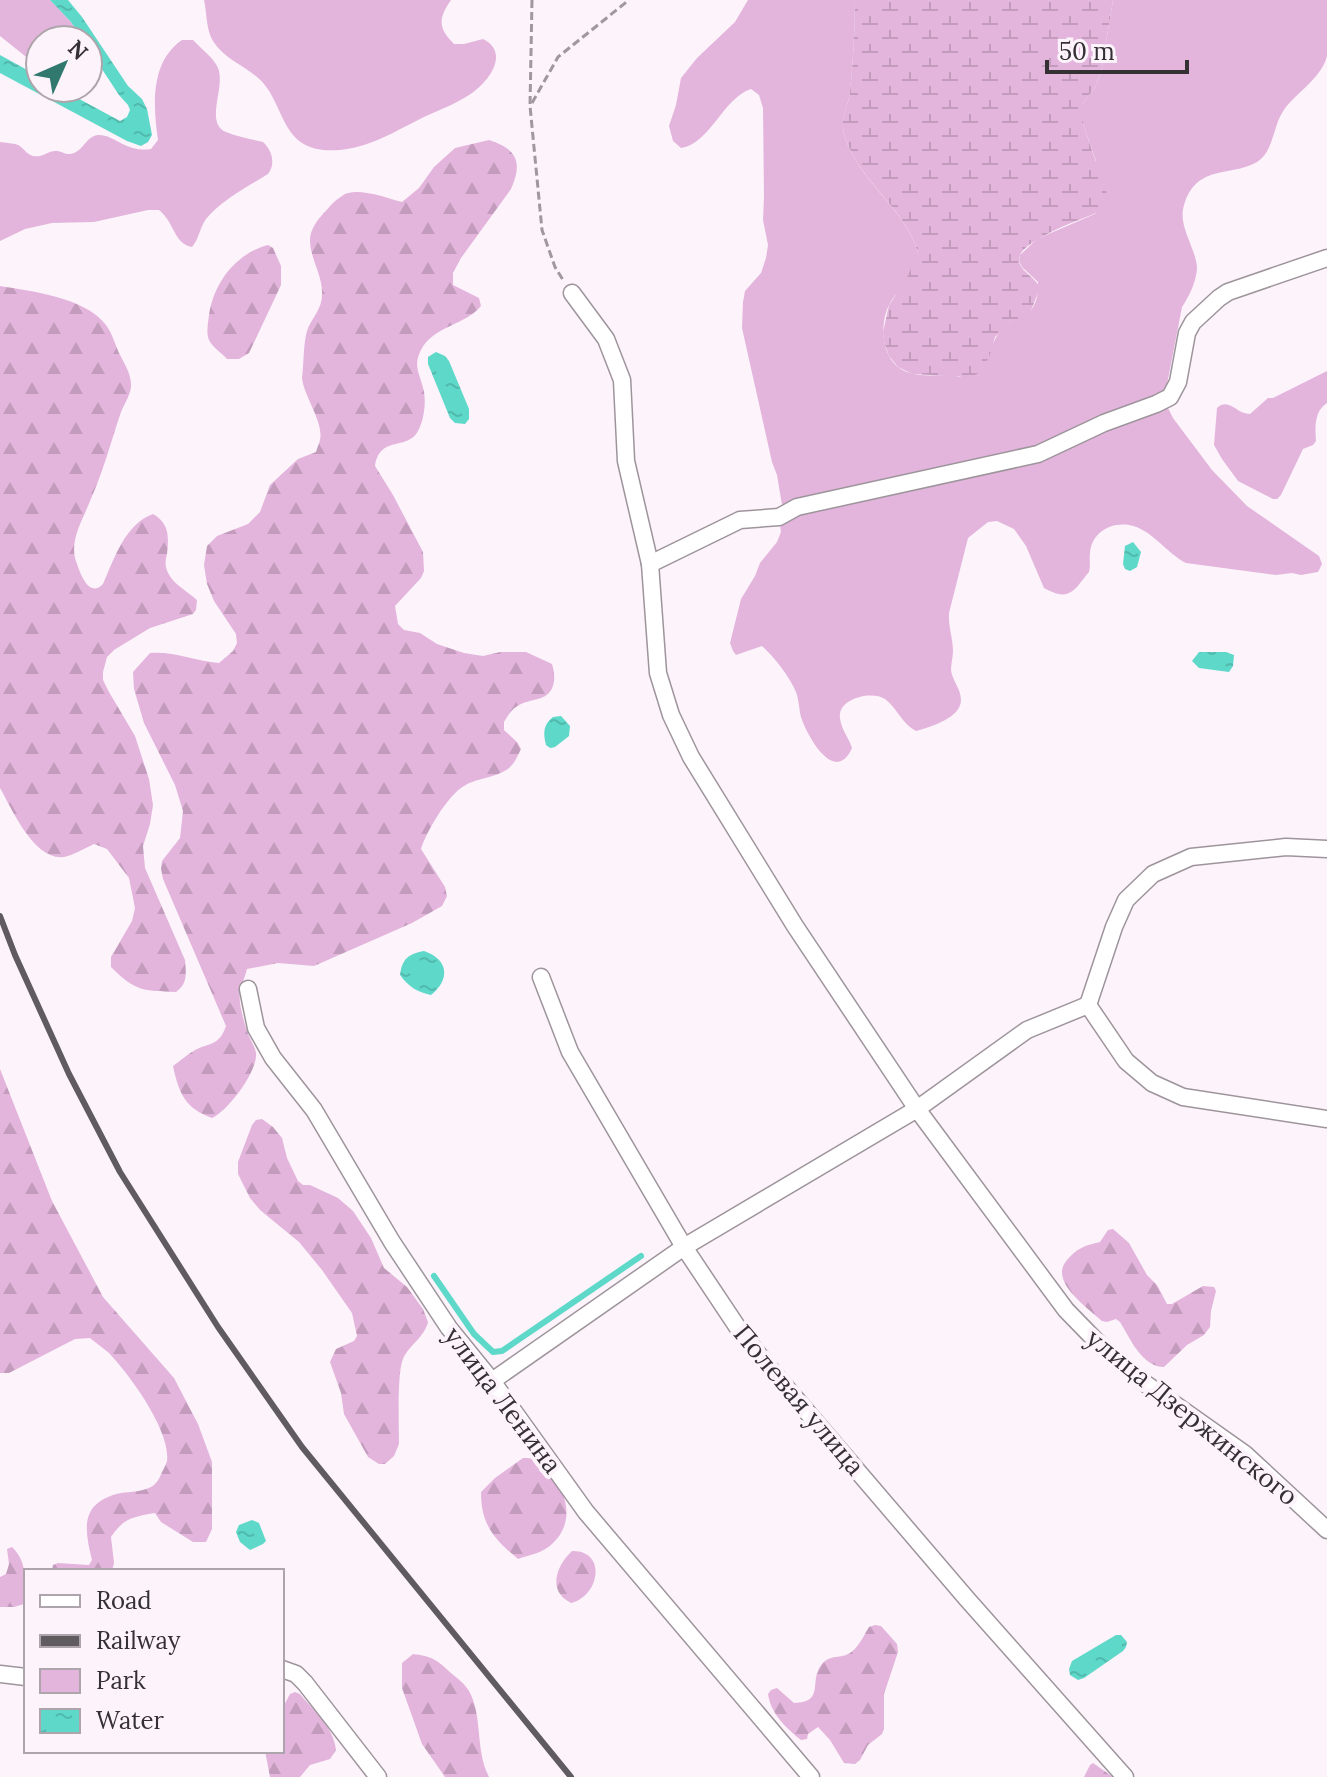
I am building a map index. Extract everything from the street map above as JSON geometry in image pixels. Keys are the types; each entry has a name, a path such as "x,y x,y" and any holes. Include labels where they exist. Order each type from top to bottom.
{"street":[{"path":"650,564 740,520 779,517 797,507 1038,454 1104,423 1156,404 1170,397 1174,390 1187,333 1206,309 1228,292 1327,258"},
{"name":"улица Дзержинского","path":"572,293 606,339 622,380 626,461 650,564 658,673 671,715 691,757 795,926 917,1109 1066,1310 1104,1349 1146,1384 1245,1454 1327,1530"},
{"path":"492,1381 684,1247 917,1109 1027,1030 1088,1005 1126,900 1153,874 1191,857 1286,847 1327,849"},
{"name":"Полевая улица","path":"541,977 570,1052 684,1247 738,1328 967,1599 1125,1777"},
{"name":"улица Ленина","path":"248,989 256,1028 273,1058 314,1110 421,1289 586,1512 811,1777"},
{"path":"1088,1005 1126,1061 1152,1083 1183,1097 1327,1119"},
{"path":"284,1670 296,1674 305,1683 378,1777"},
{"path":"0,1674 24,1677"}],"path":[{"path":"532,0 530,106 542,230 555,267 572,293"},
{"path":"530,106 558,57 629,0"}],"green space":[{"path":"0,0 50,0 72,24 24,24 24,55 0,36"},
{"path":"204,0 451,0 442,18 449,38 454,44 483,39 491,45 496,60 483,83 457,102 364,145 337,150 316,149 294,136 264,84 218,48 209,32"},
{"path":"748,0 855,0 852,69 844,134 859,166 903,222 918,253 907,279 886,312 885,343 893,362 900,369 922,375 960,377 986,354 1003,327 1028,314 1035,304 1038,282 1022,267 1020,255 1037,239 1097,213 1096,161 1083,124 1083,104 1101,73 1113,0 1327,0 1327,56 1324,65 1282,113 1270,146 1262,158 1198,182 1185,202 1184,227 1196,259 1197,272 1182,307 1164,400 1173,418 1212,470 1247,506 1319,556 1322,564 1318,572 1276,575 1186,563 1145,531 1129,525 1115,525 1103,530 1094,540 1089,572 1073,591 1060,594 1044,588 1026,546 1014,529 997,521 988,522 968,538 949,613 953,651 951,670 961,700 956,712 944,721 916,731 885,699 879,696 856,698 840,711 842,726 852,748 838,762 822,754 804,725 793,686 777,662 762,646 736,655 730,643 741,599 781,532 779,517 782,505 777,475 742,328 745,291 761,273 768,245 763,220 763,108 759,95 751,89 732,101 700,138 681,148 673,141 669,126 681,78 735,22"},
{"path":"855,0 1113,0 1101,73 1083,104 1083,124 1107,194 1107,204 1104,210 1042,237 1022,252 1019,263 1040,288 1030,313 1010,322 995,337 982,370 969,377 912,374 898,367 889,356 884,342 889,305 905,282 918,253 904,223 862,170 844,132 843,120 851,80"},
{"path":"182,40 193,40 216,64 220,76 217,121 226,132 263,142 272,157 268,174 212,212 192,247 182,242 159,210 94,222 52,223 25,229 0,241 0,142 18,145 33,156 54,151 74,153 98,135 134,148 151,149 158,140 155,99 159,72 164,60"},
{"path":"489,140 506,148 515,158 515,180 453,273 453,285 479,298 481,306 426,342 418,356 417,366 425,401 421,425 409,440 383,450 375,466 423,552 424,571 421,578 395,606 398,624 404,630 420,633 437,644 464,653 483,656 500,652 526,652 552,664 554,684 546,696 519,705 504,722 504,730 521,749 512,764 501,773 470,783 458,791 438,814 428,833 421,849 445,887 447,896 442,906 412,923 314,966 278,963 247,969 240,1003 255,1051 255,1061 241,1090 212,1118 189,1105 178,1085 173,1066 195,1050 217,1040 226,1026 163,879 162,861 180,838 183,811 175,785 144,723 134,689 133,672 150,653 167,653 219,663 233,651 237,643 236,634 214,601 207,584 204,565 207,546 217,536 248,524 260,512 270,485 298,459 316,452 320,440 319,425 302,378 306,333 322,300 321,281 310,240 316,222 348,193 371,194 402,202 455,148"},
{"path":"268,245 273,248 281,266 281,285 249,353 239,359 227,359 209,340 212,303 228,271 246,255"},
{"path":"0,286 58,297 86,308 110,331 130,378 129,394 75,540 75,556 84,579 90,587 98,588 103,584 128,534 153,514 167,531 168,572 197,600 193,614 150,628 114,650 107,657 103,672 109,692 135,736 149,779 153,805 143,846 145,868 185,960 184,982 176,992 140,988 111,967 111,957 132,921 135,908 129,878 107,849 94,844 64,857 43,851 25,832 0,788"},
{"path":"1327,371 1327,403 1318,415 1316,441 1303,449 1281,495 1273,499 1238,481 1214,445 1217,408 1225,404 1250,414 1268,398"},
{"path":"0,1069 52,1201 103,1297 174,1378 198,1424 212,1462 212,1529 206,1542 193,1542 161,1522 155,1513 147,1514 125,1522 111,1537 112,1569 52,1569 58,1563 89,1565 92,1560 87,1527 92,1510 108,1497 153,1486 167,1462 166,1449 156,1419 137,1388 109,1353 90,1338 75,1339 9,1373 0,1373"},
{"path":"262,1119 282,1138 298,1181 338,1198 353,1211 371,1238 384,1268 407,1287 423,1309 428,1322 403,1359 399,1387 399,1444 394,1456 385,1464 368,1457 344,1414 341,1393 330,1362 336,1349 354,1341 357,1336 352,1313 299,1242 250,1198 238,1174 238,1162 252,1125"},
{"path":"1113,1229 1129,1243 1167,1304 1203,1286 1214,1287 1216,1291 1210,1327 1164,1367 1156,1366 1143,1357 1120,1322 1116,1319 1102,1321 1088,1309 1072,1294 1062,1277 1062,1268 1071,1256 1082,1248 1100,1242 1108,1230"},
{"path":"523,1458 537,1460 556,1480 564,1498 566,1518 564,1527 552,1544 540,1552 518,1559 490,1530 483,1514 481,1492"},
{"path":"12,1547 21,1560 24,1604 0,1607 0,1577 6,1574 9,1564 7,1549"},
{"path":"572,1551 590,1558 596,1574 589,1591 571,1603 559,1592 556,1578"},
{"path":"881,1626 897,1644 898,1652 884,1694 884,1729 868,1745 860,1760 855,1764 844,1763 818,1727 808,1734 807,1739 801,1740 790,1731 776,1714 768,1694 777,1688 794,1703 810,1699 822,1664 828,1659 850,1653 869,1627"},
{"path":"413,1654 438,1662 469,1691 489,1777 445,1777 422,1744 402,1688 402,1663"},
{"path":"290,1694 300,1694 322,1720 332,1734 336,1750 330,1759 310,1765 300,1777 270,1777 265,1753 284,1753 284,1705"},
{"path":"1093,1763 1113,1777 1084,1777"}],"water":[{"path":"50,0 68,0 87,24 71,22"},
{"path":"104,50 147,109 152,135 141,146 58,104 89,104 120,121 127,117 130,110 104,72"},
{"path":"0,55 24,68 24,86 0,73"},
{"path":"436,352 449,361 469,409 469,419 465,424 455,423 450,418 428,364 428,357"},
{"path":"1133,542 1141,552 1137,567 1130,571 1123,564 1125,546"},
{"path":"1199,652 1234,655 1233,666 1229,672 1199,668 1192,661"},
{"path":"561,716 570,726 569,736 550,748 545,741 546,726 553,717"},
{"path":"424,951 438,959 444,970 442,982 431,995 414,988 400,975 407,958"},
{"path":"252,1520 259,1523 266,1541 250,1550 240,1542 236,1532 239,1525"},
{"path":"1121,1635 1127,1642 1123,1651 1084,1678 1078,1680 1070,1675 1072,1661"}],"waterway":[{"path":"434,1276 474,1334 493,1352 502,1351 641,1256"}],"railway":[{"path":"0,916 69,1074 120,1172 218,1327 302,1447 571,1777"}]}
